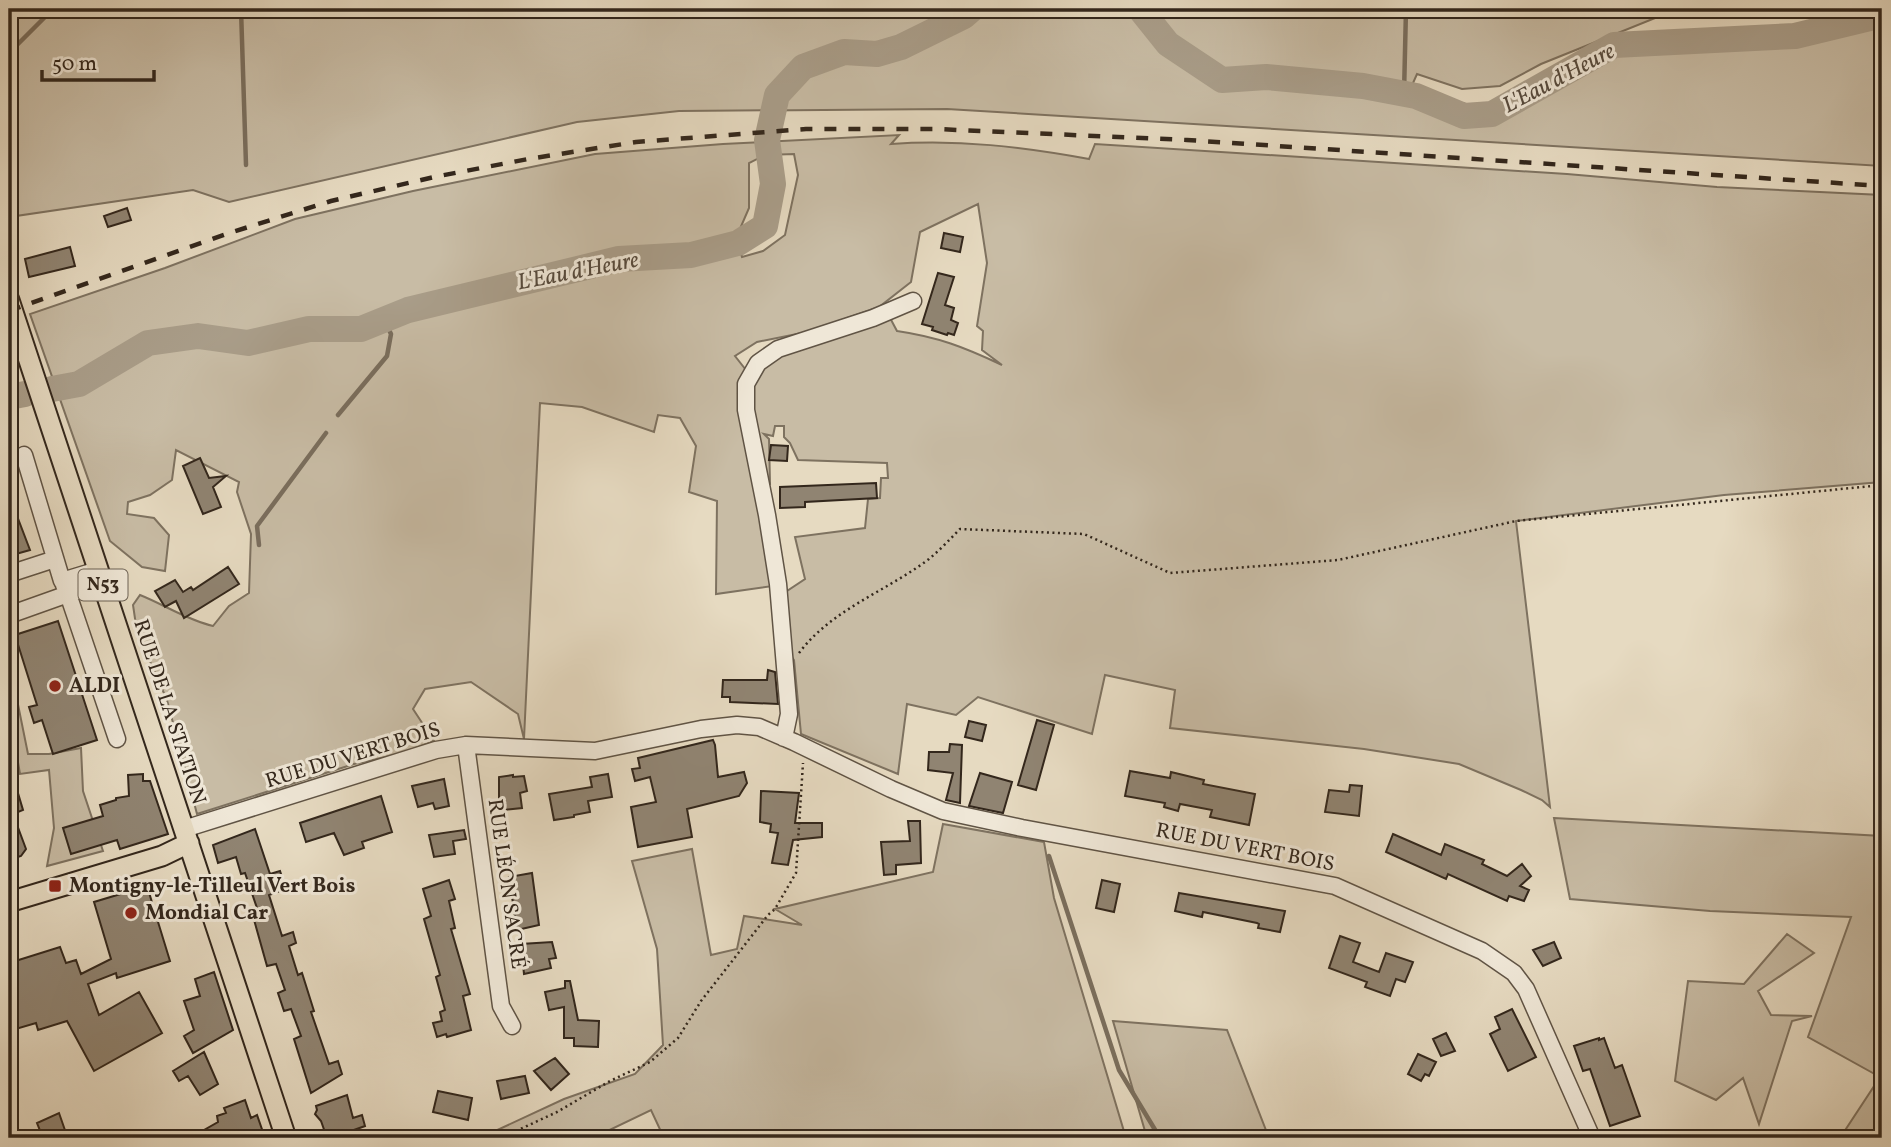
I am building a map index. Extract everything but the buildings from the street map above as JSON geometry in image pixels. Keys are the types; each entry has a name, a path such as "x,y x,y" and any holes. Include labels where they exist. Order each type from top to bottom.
{"main road":[{"name":"RUE DE LA STATION","path":"9,300 286,1138"},
{"path":"9,902 162,856 187,836"}],"street":[{"path":"783,738 789,714 778,584 746,410 746,384 758,363 778,349 873,318 913,301"},
{"path":"24,455 55,559 117,739"},
{"path":"9,574 55,559"},
{"path":"9,615 65,588 100,576"},
{"name":"RUE DU VERT BOIS","path":"187,836 436,750 466,746 595,751 701,729 737,725 758,727 943,811 1335,886 1482,951 1514,973 1526,989 1592,1138"},
{"name":"RUE LÉON SACRÉ","path":"466,746 501,1006 512,1026"}],"path":[{"path":"786,663 794,660 813,635 865,598 928,559 960,529 1084,534 1170,573 1338,561 1516,521 1882,485"},
{"path":"501,1138 558,1112 610,1081 650,1062 678,1038 701,1001 775,909 796,873 803,788 803,746"}],"shaded area":[{"path":"9,9 1846,9 1826,16 1798,18 1660,16 1541,64 1500,86 1462,89 1417,74 1413,83 1413,106 1463,122 1494,120 1617,51 1801,45 1882,20 1882,166 947,109 679,111 577,122 229,202 193,190 9,217"},
{"path":"899,135 891,144 990,145 1089,159 1095,144 1567,174 1717,187 1882,195 1882,482 1724,495 1516,521 1550,807 1521,790 1459,764 1364,749 1170,728 1175,690 1105,675 1092,734 978,697 956,715 907,704 898,774 801,734 794,660 789,653 781,595 805,579 795,537 865,528 868,499 880,498 881,478 888,478 887,463 798,460 784,437 784,426 775,426 773,436 764,434 769,439 770,483 763,476 748,390 738,394 773,586 716,594 717,501 689,492 696,446 680,418 658,415 654,432 582,407 540,403 524,739 518,714 471,682 425,689 413,709 434,741 400,754 354,764 197,814 167,700 137,632 133,605 140,595 213,626 229,606 249,593 251,534 237,492 239,482 176,450 172,480 150,495 128,502 127,514 154,518 169,535 165,571 142,567 110,541 30,314 165,268 295,219 413,191 595,154","holes":["794,154 798,175 785,235 763,251 742,257 736,238 749,208 749,163 765,155","978,204 987,263 977,326 983,331 982,350 1002,365 951,344 897,331 889,316 779,351 746,370 735,356 757,342 807,332 879,307 911,282 920,232"]},
{"path":"9,660 28,754 49,754 81,748 83,791 103,851 47,866 54,828 49,770 20,774 9,709"},
{"path":"1554,818 1882,836 1882,1138 1840,1138 1880,1077 1808,1037 1851,917 1710,911 1570,899"},
{"path":"943,824 1044,842 1054,898 1126,1138 664,1138 651,1110 593,1138 480,1138 564,1099 635,1074 663,1045 657,949 632,861 692,849 711,955 737,949 744,916 802,925 775,909 933,872"},
{"path":"1787,934 1814,953 1758,991 1771,1015 1812,1016 1792,1021 1759,1124 1743,1078 1716,1100 1675,1081 1688,981 1744,984"},
{"path":"1113,1021 1227,1030 1269,1138 1147,1138"}],"waterway":[{"path":"9,53 53,9"},
{"path":"241,9 246,165"},
{"name":"L'Eau d'Heure","path":"52,389 79,384 148,343 198,336 248,343 309,329 361,329 408,310 619,259 691,255 738,243 765,226 773,184 767,140 777,95 803,67 844,52 877,54 901,47 964,16 972,9"},
{"name":"L'Eau d'Heure","path":"1140,9 1168,44 1222,80 1266,77 1363,86 1416,96 1464,116 1492,114 1614,45 1795,36 1882,15"},
{"path":"1404,94 1406,9"},
{"path":"338,415 387,356 391,334 384,320"},
{"name":"L'Eau d'Heure","path":"9,397 25,394"},
{"path":"259,545 257,526 326,433"},
{"path":"1049,856 1119,1070 1160,1138"}],"railway":[{"path":"9,311 226,234 331,201 434,177 636,142 806,129 936,129 1187,140 1882,186"}],"place":[{"name":"ALDI","path":"55,686"},
{"name":"Montigny-le-Tilleul Vert Bois","path":"55,886"},
{"name":"Mondial Car","path":"131,913"}]}
